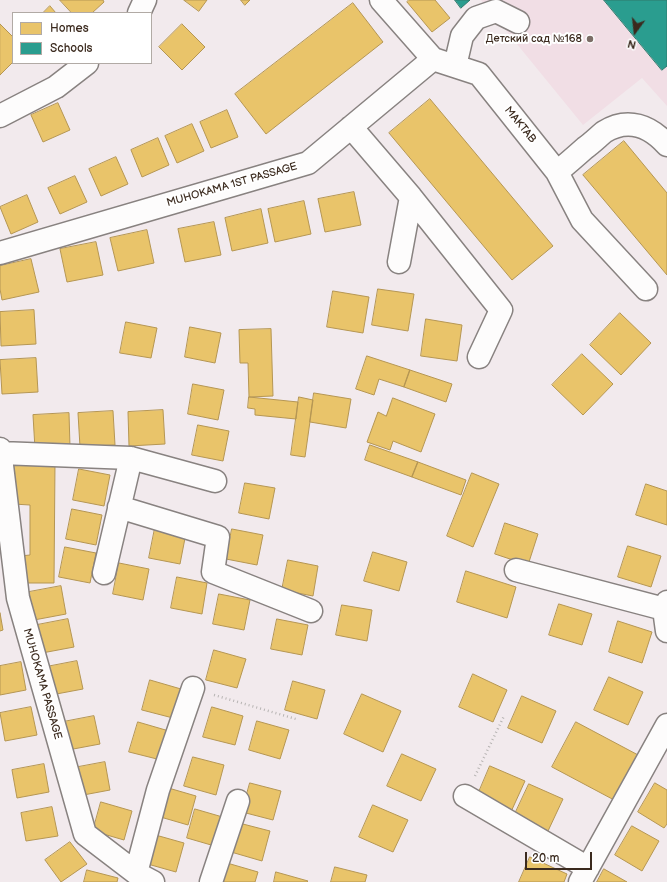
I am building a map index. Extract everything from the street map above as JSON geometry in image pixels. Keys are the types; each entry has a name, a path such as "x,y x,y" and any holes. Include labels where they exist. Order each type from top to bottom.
{"street":[{"path":"139,12 145,0"},
{"path":"386,2 433,59"},
{"path":"455,66 462,36 476,18 496,11 518,22"},
{"name":"MAKTAB","path":"433,59 479,74 557,172 582,220 646,289"},
{"name":"MUHOKAMA 1ST PASSAGE","path":"0,253 308,163 433,59"},
{"path":"0,116 56,87 86,64"},
{"path":"557,172 604,133 619,126 634,124 641,126 655,134 667,145"},
{"path":"352,127 411,197 501,310 479,357"},
{"path":"399,262 411,197"},
{"name":"MUHOKAMA PASSAGE","path":"0,448 18,598 85,834 145,878"},
{"path":"0,453 131,458 215,481"},
{"path":"104,572 131,458"},
{"path":"119,507 218,537 213,572 311,612"},
{"path":"516,570 665,606 667,631"},
{"path":"145,878 158,790 193,688"},
{"path":"465,796 584,875 667,725"},
{"path":"211,882 238,801"}],"path":[{"path":"193,688 296,719"},
{"path":"465,796 504,716"}],"shaded area":[{"name":"Детский сад №168","path":"481,0 667,0 667,106 642,78 583,125"}],"building: Homes":[{"path":"60,0 103,0 104,2 93,12 71,12"},
{"path":"184,0 207,0 199,11"},
{"path":"241,0 250,0 245,5"},
{"path":"409,0 435,0 450,18 432,32 407,2"},
{"path":"353,3 383,42 266,134 235,94"},
{"path":"50,6 55,12 44,12"},
{"path":"0,24 12,36 12,63 0,75"},
{"path":"182,24 205,47 182,70 159,47"},
{"path":"430,99 553,246 512,280 389,133"},
{"path":"58,103 70,130 43,142 31,115"},
{"path":"227,110 238,137 211,148 200,122"},
{"path":"192,124 204,151 177,163 165,136"},
{"path":"158,138 169,165 142,177 131,150"},
{"path":"624,141 667,193 667,275 583,175"},
{"path":"116,157 128,184 101,196 89,169"},
{"path":"75,176 87,202 60,214 48,188"},
{"path":"354,192 361,225 325,232 318,199"},
{"path":"27,195 38,222 11,234 0,207"},
{"path":"304,201 311,234 275,242 268,209"},
{"path":"261,209 268,243 232,251 225,218"},
{"path":"214,222 221,255 185,262 178,229"},
{"path":"147,230 154,263 118,271 110,238"},
{"path":"96,242 103,275 67,282 60,249"},
{"path":"31,259 39,292 2,300 0,289 0,266"},
{"path":"378,289 414,294 408,331 372,325"},
{"path":"333,291 369,297 363,333 327,327"},
{"path":"34,310 36,344 1,346 0,312"},
{"path":"620,313 651,343 621,375 590,345"},
{"path":"426,319 462,325 457,361 421,356"},
{"path":"126,322 157,328 151,358 120,353"},
{"path":"190,327 221,333 215,363 185,357"},
{"path":"271,329 273,396 249,397 248,363 240,363 239,330"},
{"path":"582,354 613,384 583,415 552,385"},
{"path":"367,356 410,370 404,387 379,379 374,395 356,389"},
{"path":"36,358 38,392 2,394 0,360"},
{"path":"410,370 452,384 446,402 404,387"},
{"path":"193,384 224,390 218,420 188,414"},
{"path":"314,393 351,399 346,428 310,422"},
{"path":"249,397 298,402 296,419 255,415 255,409 248,408"},
{"path":"299,397 313,400 305,457 291,455"},
{"path":"393,398 435,414 421,452 393,441 390,450 367,442 378,412 386,416"},
{"path":"163,410 165,444 129,446 128,412"},
{"path":"113,411 115,445 80,447 78,413"},
{"path":"69,413 70,447 35,449 33,415"},
{"path":"198,425 229,431 223,461 192,455"},
{"path":"370,445 418,462 412,477 365,460"},
{"path":"418,462 466,480 461,495 412,477"},
{"path":"55,463 54,583 21,583 20,556 30,555 30,505 13,504 10,464"},
{"path":"79,469 110,475 104,506 73,500"},
{"path":"472,473 499,484 473,547 447,536"},
{"path":"245,483 275,488 269,519 239,513"},
{"path":"646,484 667,491 667,525 636,515"},
{"path":"72,509 102,515 96,545 66,539"},
{"path":"505,523 538,534 528,565 495,554"},
{"path":"155,528 186,533 180,564 149,558"},
{"path":"232,529 263,535 257,565 226,559"},
{"path":"628,546 661,556 651,587 618,577"},
{"path":"65,547 96,553 90,583 59,577"},
{"path":"373,552 407,562 399,591 364,581"},
{"path":"288,560 318,566 313,596 282,590"},
{"path":"119,563 149,569 143,600 113,594"},
{"path":"466,571 516,587 507,618 457,602"},
{"path":"177,577 207,583 202,614 171,608"},
{"path":"61,586 66,614 34,620 29,592"},
{"path":"219,594 250,600 244,630 213,624"},
{"path":"559,604 592,614 582,645 549,635"},
{"path":"342,605 372,610 367,641 336,635"},
{"path":"0,613 3,630 0,631"},
{"path":"68,619 74,647 42,653 37,625"},
{"path":"277,619 308,625 302,655 271,649"},
{"path":"618,621 652,632 642,663 609,652"},
{"path":"214,650 246,659 237,688 206,680"},
{"path":"77,661 83,689 51,695 46,667"},
{"path":"21,662 26,690 0,695 0,666"},
{"path":"473,674 507,690 493,722 459,707"},
{"path":"609,677 643,692 628,725 594,710"},
{"path":"150,680 181,689 173,718 142,710"},
{"path":"293,681 325,690 317,719 285,710"},
{"path":"362,694 401,711 383,752 344,734"},
{"path":"522,696 556,711 542,743 508,728"},
{"path":"31,707 37,735 5,741 0,713"},
{"path":"212,707 243,716 235,745 203,737"},
{"path":"94,716 100,744 68,750 63,722"},
{"path":"257,721 289,730 280,759 249,750"},
{"path":"138,722 169,731 161,760 129,752"},
{"path":"576,722 640,756 616,801 552,767"},
{"path":"402,754 436,769 421,801 387,786"},
{"path":"193,757 224,765 216,795 184,786"},
{"path":"105,762 110,790 78,796 73,768"},
{"path":"44,764 49,792 17,798 12,770"},
{"path":"490,766 525,781 510,814 476,799"},
{"path":"250,783 281,791 273,820 242,812"},
{"path":"655,783 667,790 667,824 664,828 638,812"},
{"path":"529,784 563,799 548,831 514,816"},
{"path":"165,787 196,796 188,825 157,816"},
{"path":"101,802 132,811 124,840 93,831"},
{"path":"373,805 408,820 393,852 359,837"},
{"path":"52,807 58,836 26,841 21,813"},
{"path":"195,809 226,818 218,847 187,838"},
{"path":"239,823 270,831 262,861 231,852"},
{"path":"632,826 659,841 642,871 615,855"},
{"path":"152,834 184,843 176,872 144,863"},
{"path":"70,842 87,864 61,882 45,860"},
{"path":"530,857 567,874 564,882 519,882"},
{"path":"227,863 258,872 255,882 221,882"},
{"path":"335,867 367,875 365,882 331,882"},
{"path":"604,869 627,882 597,882"},
{"path":"87,870 118,878 117,882 84,882"},
{"path":"276,872 308,881 274,882"}],"building: Schools":[{"path":"455,0 470,0 461,8"},
{"path":"604,0 667,0 667,66 662,70"}],"place":[{"name":"Детский сад №168","path":"590,39"}]}
